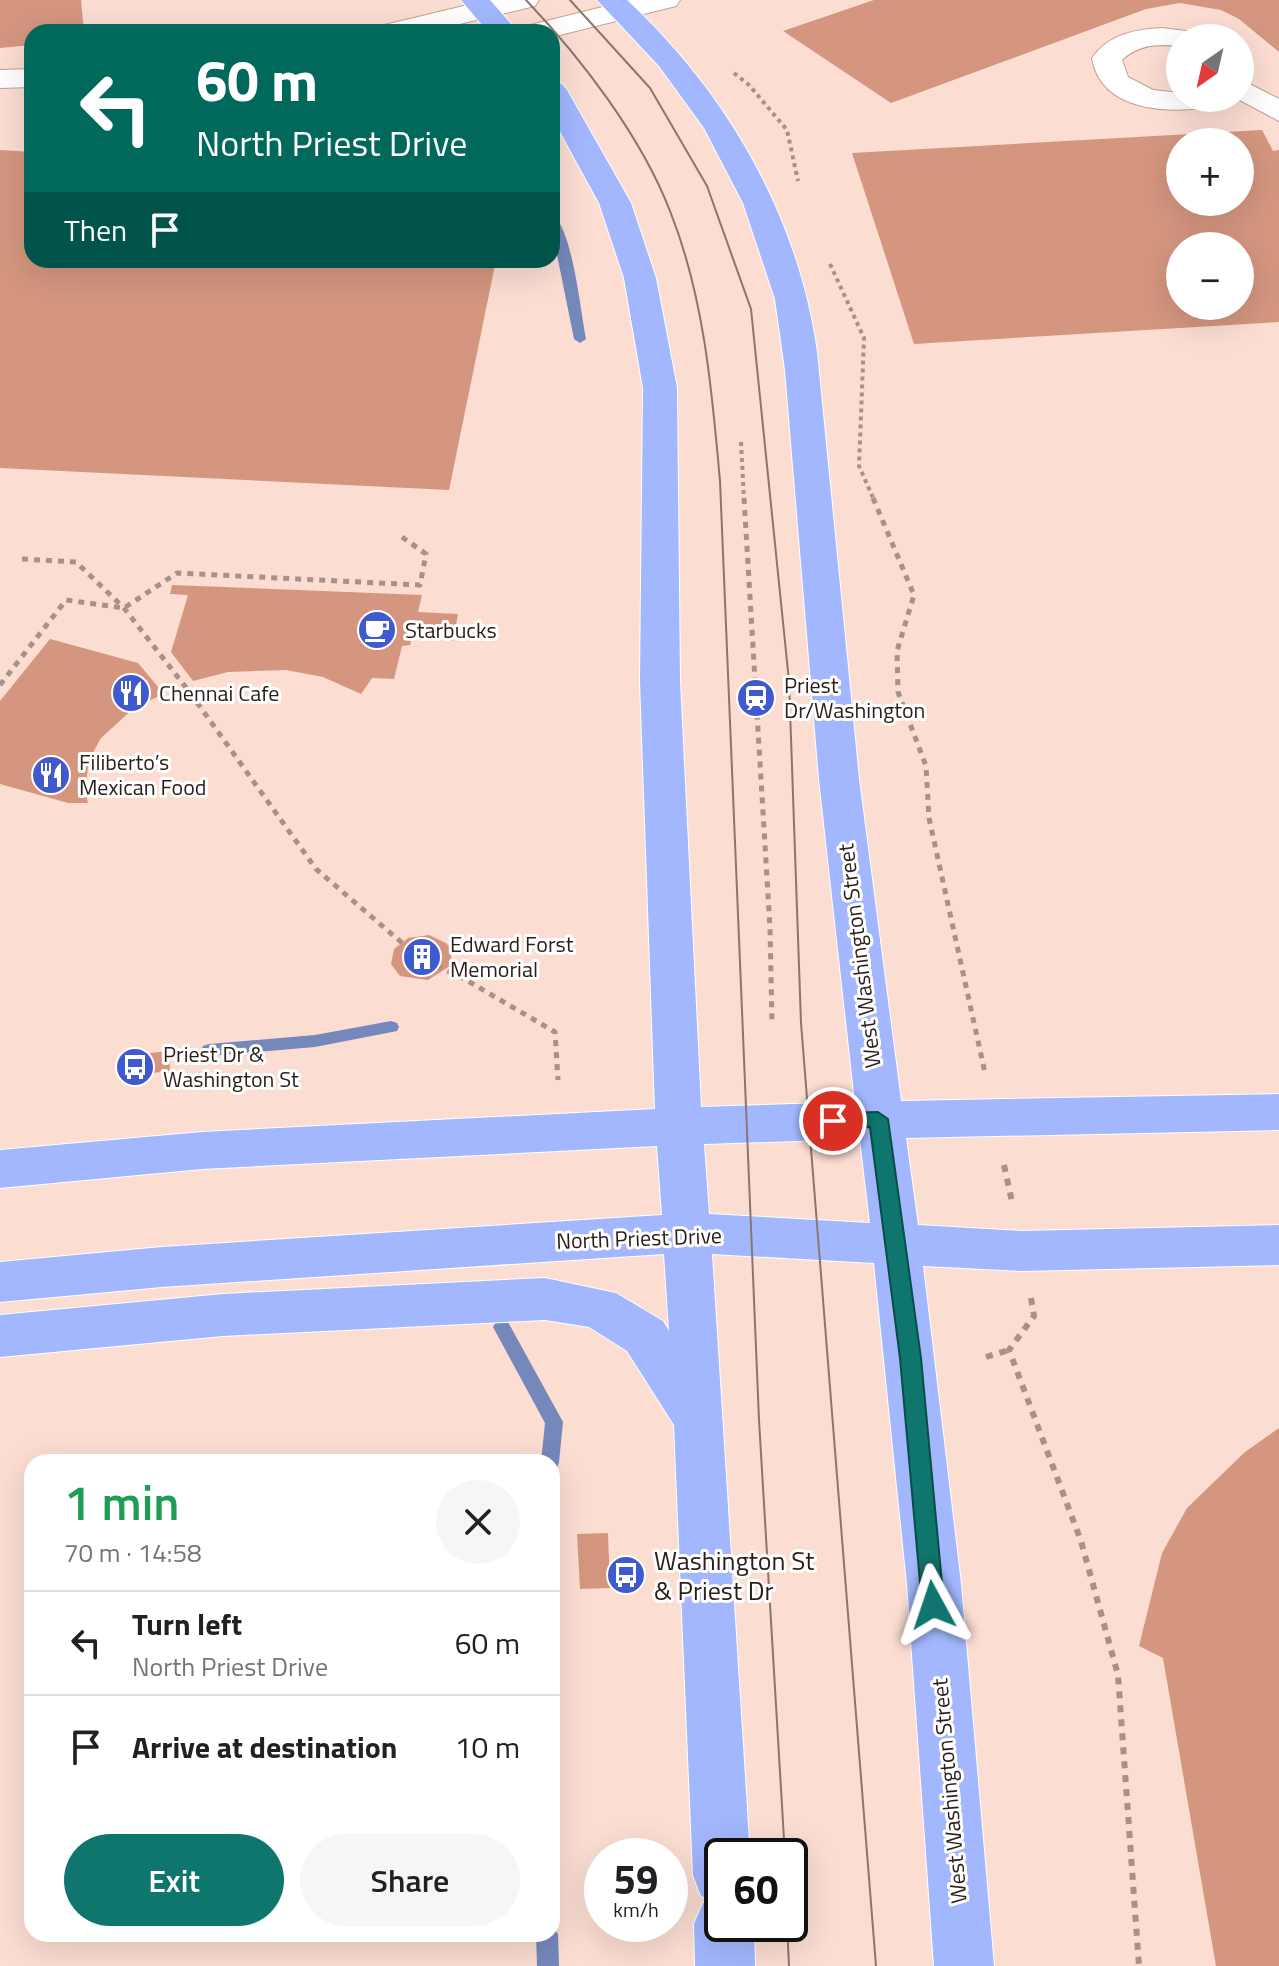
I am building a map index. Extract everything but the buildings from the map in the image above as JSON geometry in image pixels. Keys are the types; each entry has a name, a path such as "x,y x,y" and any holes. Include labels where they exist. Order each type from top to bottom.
{"main road":[{"path":"479,5 497,24"},
{"name":"West Washington Street","path":"618,6 680,75 726,140 758,203 786,277 795,312 814,490 830,702 878,1119 911,1358 964,1966"},
{"path":"560,104 615,203 640,278 660,388 660,681 679,1126 699,1421 720,1838"},
{"path":"0,1169 133,1155 679,1126 994,1116 1279,1112"},
{"name":"North Priest Drive","path":"0,1282 146,1268 688,1233 1022,1251 1279,1245"},
{"path":"0,1336 223,1315 545,1299 599,1308 645,1336 699,1421"},
{"path":"724,1942 725,1966"}],"street":[{"path":"416,24 479,5 525,0"},
{"path":"560,24 618,6 666,0"},
{"path":"1166,38 1128,41 1107,58 1106,68 1112,79 1141,96 1166,99"},
{"path":"0,79 24,78"},
{"path":"1254,97 1279,112"}],"path":[{"path":"726,67 749,85 787,130 799,187"},
{"path":"826,257 864,338 859,466 914,595 897,651 898,692 926,766 929,818 1034,1316 1009,1350 986,1357"},
{"path":"741,442 770,928 772,1024"},
{"path":"0,685 66,600 124,608 177,573 420,585 426,554 402,537"},
{"path":"22,559 76,562 124,608 191,694 316,869 391,931 399,943 444,973 461,977 555,1032 558,1080"},
{"path":"1009,1350 1081,1541 1118,1675 1139,1966"}],"waterway":[{"path":"560,235 580,339"},
{"path":"209,1050 315,1041 391,1027"},
{"path":"502,1327 554,1422 551,1454"},
{"path":"547,1942 548,1966"}],"tram line":[{"path":"526,0 547,24"},
{"path":"570,0 650,88 707,186 751,309 789,681 801,1023 876,1966"},
{"path":"560,38 608,99 658,183 682,243 691,276 710,378 720,481 759,1420 784,1838"},
{"path":"788,1942 789,1966"}],"place":[{"name":"Starbucks","path":"377,630"},
{"name":"Chennai Cafe","path":"131,693"},
{"name":"Priest Dr/Washington","path":"756,698"},
{"name":"Filiberto’s Mexican Food","path":"51,775"},
{"name":"Edward Forst Memorial","path":"422,957"},
{"name":"Priest Dr & Washington St","path":"135,1067"},
{"name":"Washington St & Priest Dr","path":"626,1575"}],"route":[{"path":"833,1121 878,1119 911,1358 933,1605"}]}
